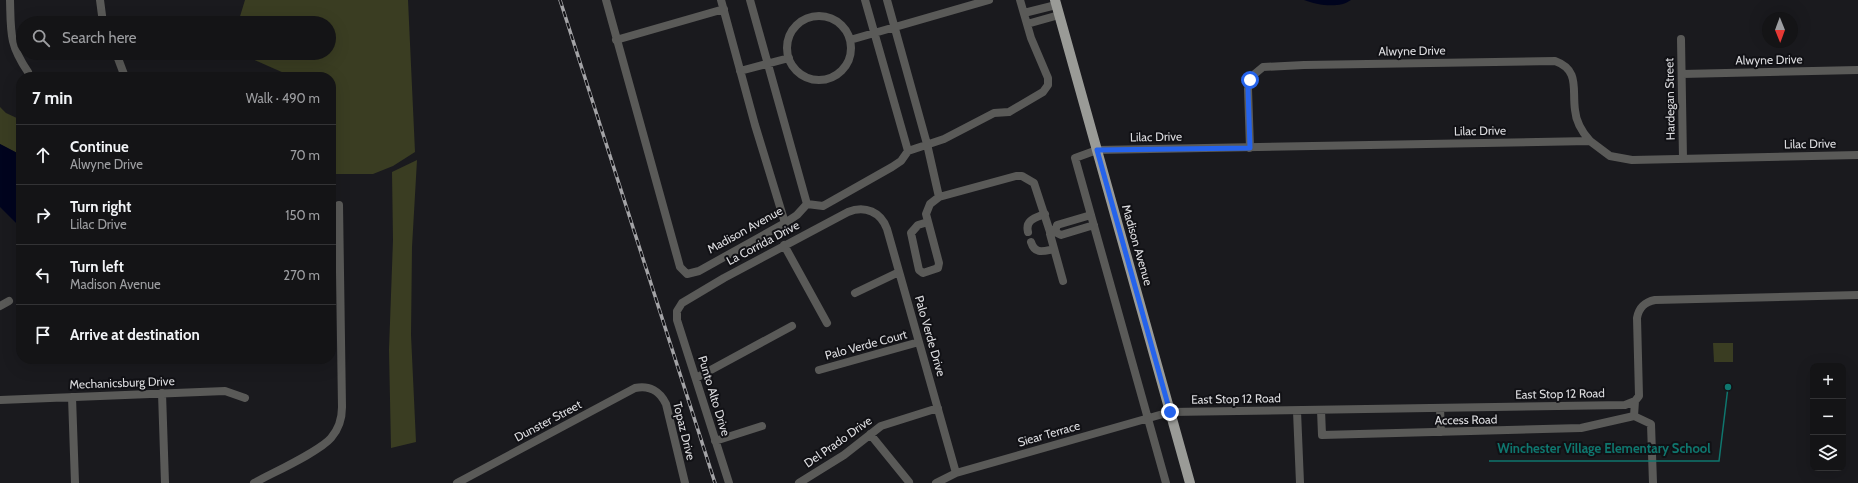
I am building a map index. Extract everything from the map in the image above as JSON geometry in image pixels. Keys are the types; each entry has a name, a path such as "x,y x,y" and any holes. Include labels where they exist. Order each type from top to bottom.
{"main road":[{"name":"Madison Avenue","path":"1057,7 1190,483"}],"street":[{"path":"10,0 13,45 16,52"},
{"path":"100,0 102,16"},
{"path":"606,0 616,40 724,9"},
{"path":"721,0 740,71 785,223"},
{"path":"750,0 808,204 823,206 892,167 901,161 908,151 944,139 989,115 1009,112 1043,92 1048,85 1048,78 1027,24 1020,0"},
{"path":"864,0 908,151"},
{"path":"887,0 927,144 939,196"},
{"path":"850,40 989,0"},
{"path":"1024,13 1057,7"},
{"path":"1027,24 1057,7"},
{"path":"822,17 834,20 844,29 850,40 851,51 846,65 838,74 828,79 817,80 806,77 796,70 788,58 787,45 791,33 799,24 810,18 822,17"},
{"name":"Hardegan Street","path":"1681,39 1683,159"},
{"name":"Madison Avenue","path":"616,40 680,267 688,273 699,270 785,223 797,215 808,204"},
{"path":"740,71 788,58"},
{"path":"20,60 28,72"},
{"path":"119,60 123,72"},
{"name":"Alwyne Drive","path":"1250,148 1248,89 1251,77 1258,70 1266,66 1304,65 1555,61 1566,67 1572,74 1577,118 1582,130 1590,141"},
{"name":"Alwyne Drive","path":"1682,74 1858,70"},
{"name":"Lilac Drive","path":"1091,215 1075,158 1097,150 1590,141 1602,151 1619,158 1635,160 1858,155"},
{"path":"928,222 918,225 911,233 919,270 923,273 938,268 939,263 926,214 930,204 939,196 1022,176 1034,183 1053,233 1054,249 1063,281"},
{"path":"254,483 318,448 334,435 340,422 342,412 339,205"},
{"name":"La Corrida Drive","path":"677,317 678,308 682,303 784,245 850,211 860,209 872,211"},
{"name":"Palo Verde Drive","path":"872,211 886,224 956,473"},
{"path":"1028,232 1027,227 1029,222 1033,218 1045,214"},
{"path":"1053,233 1057,225 1091,215 1166,483"},
{"path":"1053,233 1061,235 1094,225"},
{"path":"1030,242 1034,250 1038,252 1054,249"},
{"path":"784,245 826,323"},
{"path":"855,293 899,272"},
{"path":"1653,483 1650,424 1634,416 1635,401 1638,396 1637,318 1640,310 1647,302 1655,300 1858,295"},
{"path":"0,306 9,301"},
{"name":"Punto Alto Drive","path":"677,317 729,483"},
{"path":"696,378 792,326"},
{"name":"Palo Verde Court","path":"819,370 919,342"},
{"name":"Dunster Street","path":"458,483 635,388 644,387 652,389"},
{"name":"Topaz Drive","path":"652,389 662,396 666,404 685,483"},
{"name":"Mechanicsburg Drive","path":"0,400 225,391 244,398"},
{"path":"162,393 165,483"},
{"path":"72,397 75,483"},
{"name":"East Stop 12 Road","path":"1170,412 1625,405 1635,401"},
{"name":"Del Prado Drive","path":"799,483 844,455 870,434 888,422 938,408"},
{"path":"1440,408 1441,432"},
{"name":"Access Road","path":"1321,410 1322,435 1581,428 1634,416"},
{"path":"1296,411 1300,483"},
{"name":"Siear Terrace","path":"936,483 956,473 1170,412"},
{"path":"716,441 762,426"},
{"path":"870,434 909,482"}],"green space":[{"path":"245,0 408,0 415,152 393,166 373,174 336,174 336,72 282,72 255,60 336,60 336,16 240,16"},
{"path":"0,107 6,113 16,118 16,152 0,144"},
{"path":"417,160 412,247 411,335 416,442 391,448 389,350 393,240 392,172"},
{"path":"1713,343 1733,343 1733,362 1714,362"}],"water":[{"path":"1304,0 1351,0 1346,3 1334,5 1321,5"},
{"path":"0,144 16,152 16,223 0,207"}],"railway":[{"path":"560,0 715,483"}],"place":[{"name":"Winchester Village Elementary School","path":"1728,387"}],"route":[{"path":"1170,412 1097,150 1250,148 1248,86 1250,80"}]}
